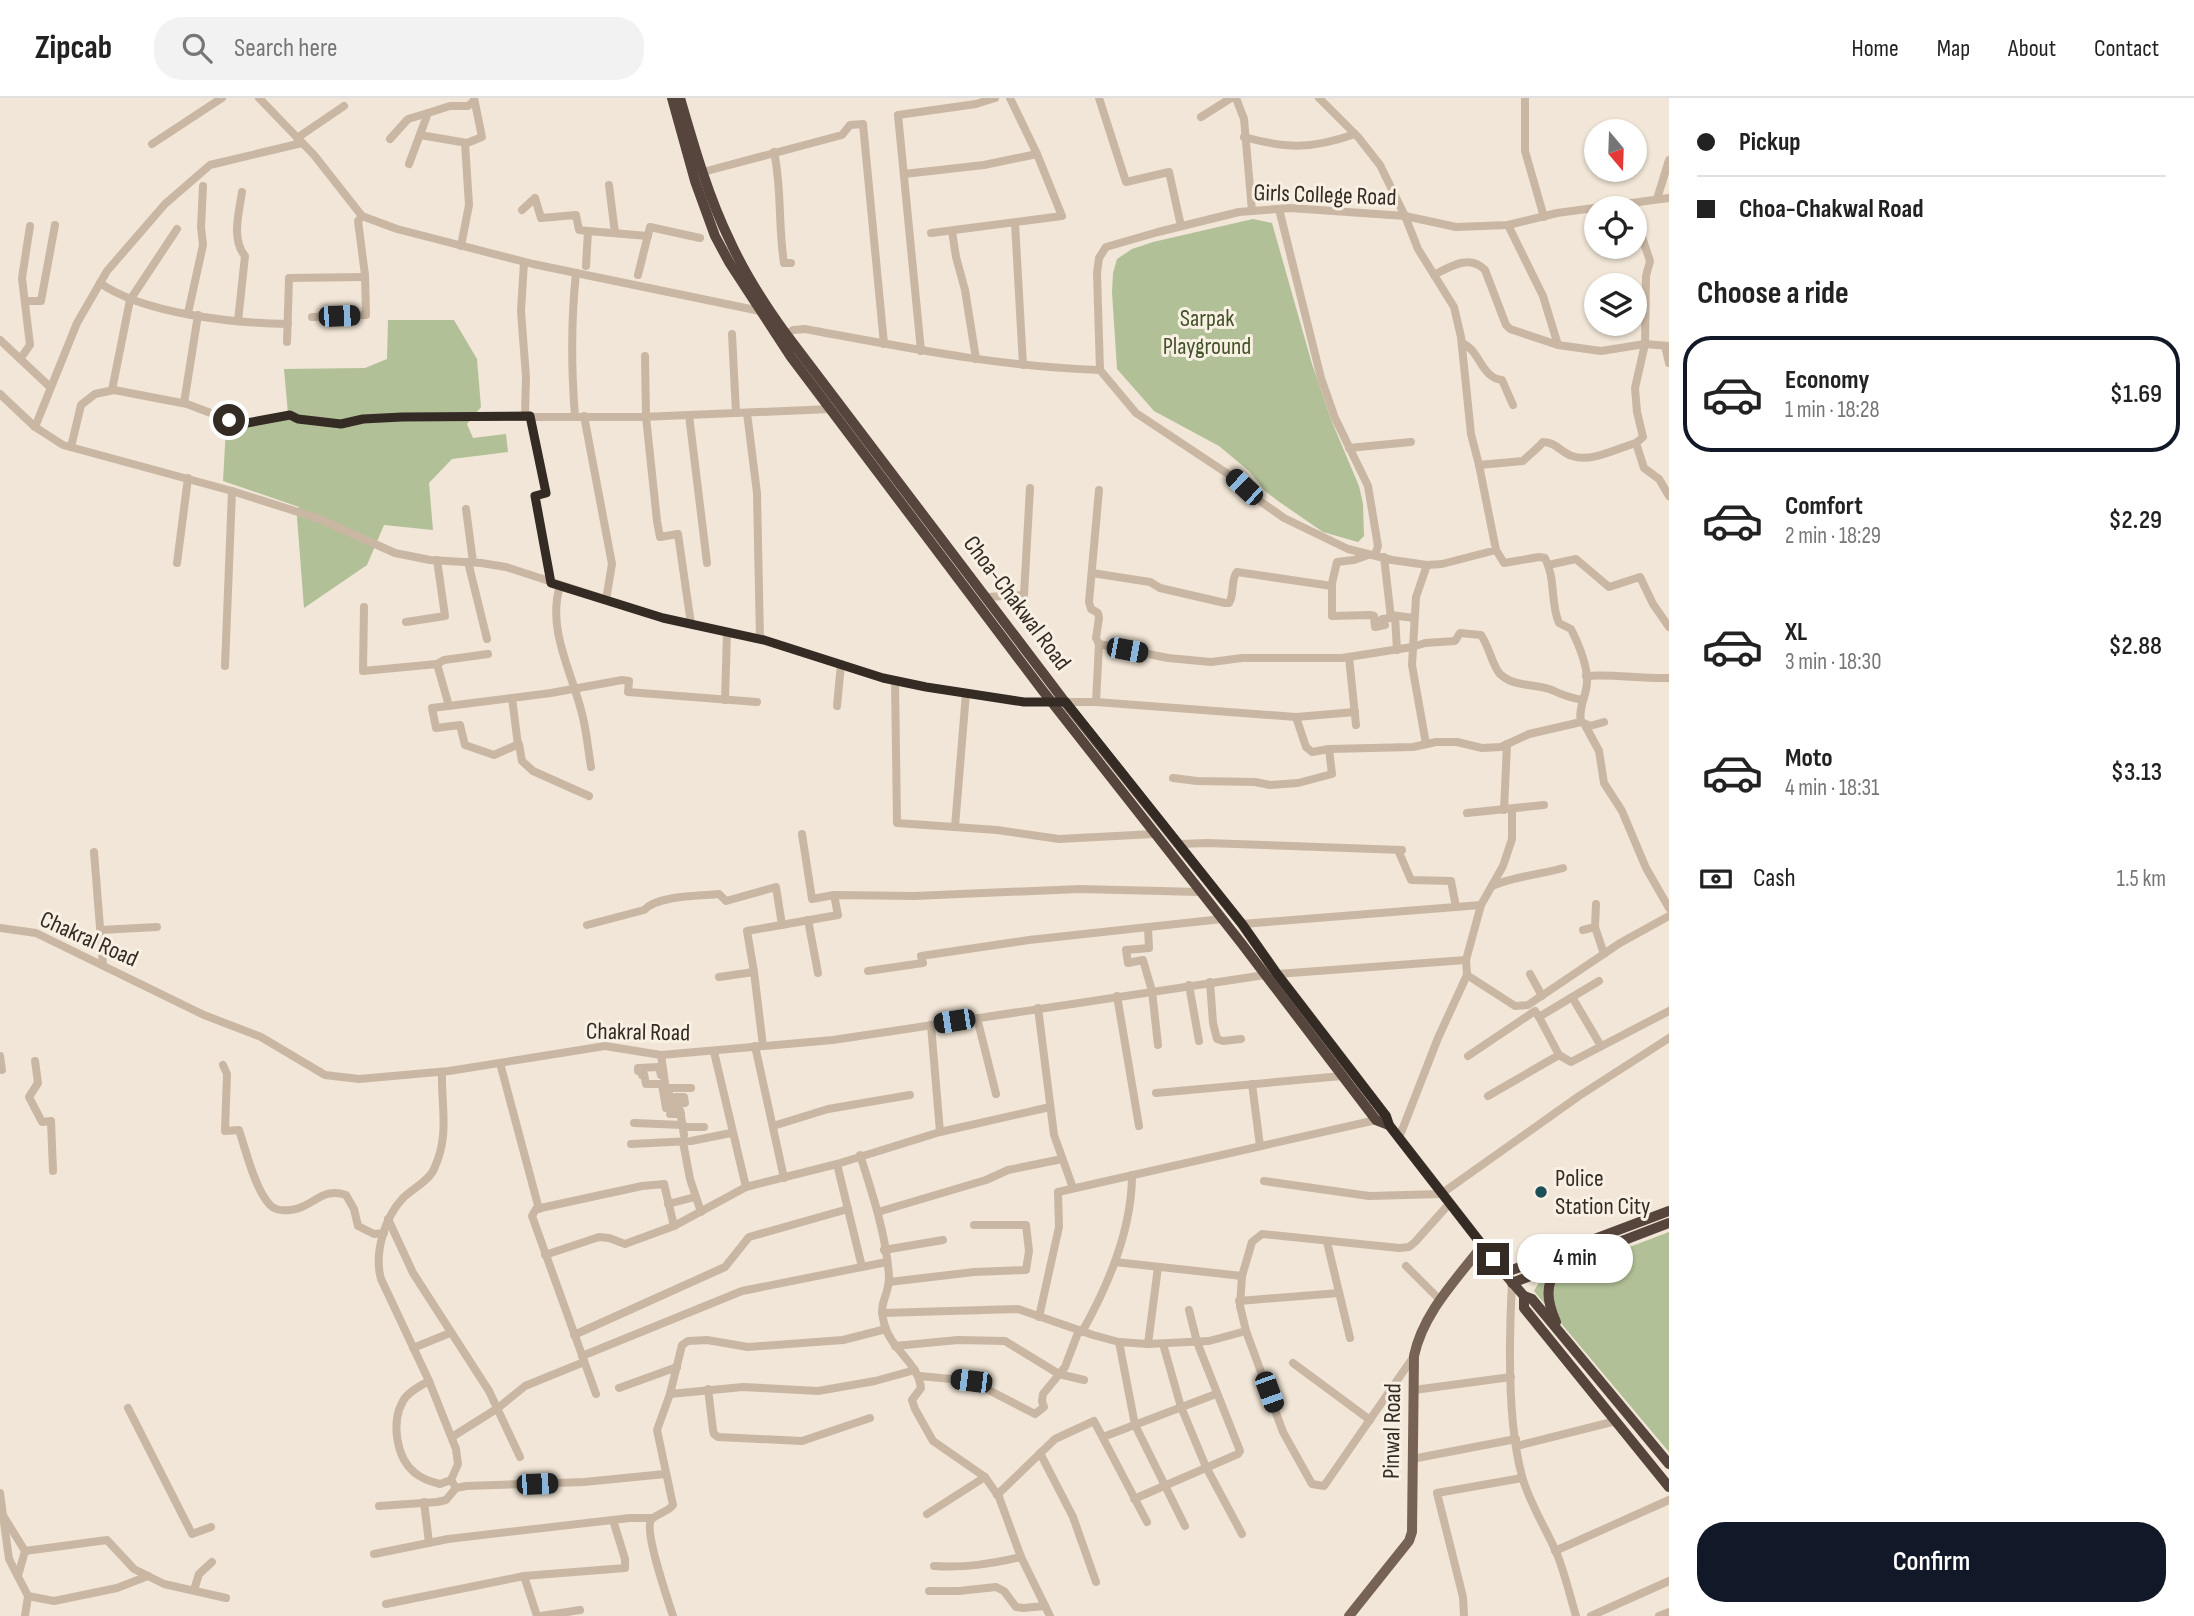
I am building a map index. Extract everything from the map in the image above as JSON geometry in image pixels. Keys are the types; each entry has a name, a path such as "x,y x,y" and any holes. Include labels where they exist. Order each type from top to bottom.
{"highway":[{"path":"672,98 695,181 715,236 760,311 783,336 830,409 1051,701 1200,892 1271,974 1376,1121 1389,1125"},
{"name":"Choa-Chakwal Road","path":"680,98 707,186 729,240 783,336 1066,702 1242,924 1271,974 1386,1116 1389,1125 1441,1194 1524,1296"},
{"path":"1504,1273 1669,1211"},
{"path":"1512,1283 1669,1223"},
{"path":"1561,1264 1550,1280 1547,1296 1553,1316 1568,1342"},
{"path":"1669,1464 1532,1299 1524,1296 1524,1308 1669,1487"}],"main road":[{"name":"Pinwal Road","path":"1349,1616 1409,1541 1412,1532 1414,1356 1418,1338 1440,1300 1482,1246"}],"street":[{"path":"152,144 222,98"},
{"path":"258,98 300,140 362,216 397,229 524,262 760,311"},
{"path":"921,351 898,115 976,104 995,98"},
{"path":"931,233 1062,216 1037,154 1010,98"},
{"path":"1099,98 1126,182 1169,172 1181,226"},
{"path":"1201,117 1234,98 1244,119 1252,211"},
{"path":"1320,98 1380,165 1418,248 1454,307 1462,343 1468,418 1496,550 1504,563 1545,558 1554,584 1554,611 1559,623 1571,629 1584,662 1587,684 1580,710 1583,724 1599,751 1604,783 1630,827 1646,869 1669,908"},
{"path":"1525,98 1525,151 1544,216"},
{"path":"390,139 408,119 450,106 468,106 474,99"},
{"path":"420,135 465,143 482,137 474,99"},
{"path":"36,427 77,323 100,283 107,271 165,204 210,165 300,140 344,106"},
{"path":"409,164 428,113"},
{"path":"703,172 842,135 850,125 863,124 884,344"},
{"path":"1244,137 1291,147 1315,146 1355,134"},
{"path":"461,246 469,205 465,143"},
{"path":"774,152 778,168 780,241 785,263 791,263"},
{"path":"904,174 984,165 1037,154"},
{"path":"1657,199 1669,160"},
{"path":"608,185 615,233"},
{"path":"188,313 204,245 201,227 203,186"},
{"path":"238,321 245,256 238,247 237,226 242,192"},
{"path":"522,210 536,198 541,218 576,215 579,230 648,236"},
{"name":"Girls College Road","path":"1647,203 1669,198"},
{"path":"1279,209 1321,378 1335,418 1368,486 1378,546 1376,556 1393,616 1397,650"},
{"name":"Girls College Road","path":"1100,370 1097,273 1099,258 1106,247 1181,226 1252,211 1279,209 1405,216 1457,227 1508,225 1544,216 1584,212"},
{"path":"312,317 366,315 365,277 358,221 362,216"},
{"path":"1015,223 1023,365"},
{"path":"25,301 41,301 55,225"},
{"path":"1508,225 1543,296 1558,345"},
{"path":"20,359 30,345 22,278 30,226"},
{"path":"638,275 650,228 700,239"},
{"path":"112,390 130,300 177,229"},
{"path":"586,266 588,231"},
{"path":"952,231 976,359"},
{"path":"1479,465 1523,461 1543,442 1550,442 1572,457 1578,457 1597,456 1636,443 1643,437 1635,388 1645,344 1650,261 1647,252"},
{"path":"1434,275 1456,263 1473,261 1485,270 1506,325 1558,345 1601,351 1656,343 1667,346 1669,363"},
{"path":"524,262 522,311 527,416 546,493 535,496 556,584 562,649 583,719 591,766"},
{"path":"576,273 571,348 580,416 612,564 606,600"},
{"path":"287,342 289,278 365,277"},
{"path":"100,283 130,300 188,313 238,321 288,324"},
{"path":"184,403 198,315"},
{"path":"783,336 798,328 805,328 976,359 1049,369 1100,370 1136,414 1231,476 1256,499 1295,523 1348,549 1427,565 1443,564 1496,550"},
{"path":"732,334 736,413"},
{"path":"0,340 50,387"},
{"path":"1462,343 1471,346 1492,377 1502,380 1513,405"},
{"path":"645,356 650,468 660,537 678,534 691,624"},
{"path":"71,447 81,405 95,394 112,390 184,403 229,420 247,423 290,415 298,419 341,424 363,419 402,417 646,417 830,409"},
{"path":"0,394 36,427 62,445 188,478 317,518 395,552 506,568 606,600 691,624 760,639 895,680 1024,702 1096,702 1296,717 1355,712"},
{"path":"747,413 757,493 760,639"},
{"path":"689,415 707,563"},
{"path":"1349,448 1411,442"},
{"path":"1636,443 1644,468 1660,479 1669,496"},
{"path":"177,563 188,478"},
{"path":"987,597 1024,596 1030,488"},
{"path":"225,666 232,491"},
{"path":"1096,702 1100,644 1096,638 1098,613 1089,606 1100,491"},
{"path":"467,509 470,562 487,639"},
{"path":"1376,556 1337,562 1332,586 1332,616 1374,616 1375,627 1385,625 1382,619 1393,616 1414,618"},
{"path":"1548,565 1576,559 1609,587 1640,577 1653,604 1669,627"},
{"path":"406,622 445,616 437,560"},
{"path":"1426,744 1412,664 1412,648 1416,597 1427,565"},
{"path":"1092,573 1150,582 1160,588 1224,603 1229,603 1232,599 1234,575 1237,572 1332,586"},
{"path":"364,607 363,671 437,664 444,660 488,654"},
{"path":"724,700 727,632"},
{"path":"1100,644 1168,658 1210,662 1242,658 1349,657 1412,648 1425,643 1455,641 1460,633 1481,635 1489,645 1498,672 1516,684 1551,690 1583,700"},
{"path":"1349,657 1356,725"},
{"path":"437,664 449,706"},
{"path":"837,706 841,664"},
{"path":"1586,676 1669,679"},
{"path":"518,745 494,755 465,745 460,725 436,729 432,708 622,680 629,681 628,692 757,702"},
{"path":"895,680 897,823 997,830 1059,839 1154,834"},
{"path":"955,827 966,693"},
{"path":"512,698 522,761 533,771 590,796"},
{"path":"1296,717 1308,751 1413,747 1457,742 1482,748 1501,747 1529,734 1604,722"},
{"path":"1399,1138 1438,1038 1467,975 1466,960 1481,905 1503,866 1512,839 1508,810 1507,744"},
{"path":"1173,778 1270,785 1298,783 1332,774 1329,749"},
{"path":"1467,813 1544,804"},
{"path":"802,834 812,899 834,895 914,896 1080,889 1200,892"},
{"path":"1179,844 1400,850 1411,880 1451,881 1456,907"},
{"path":"94,852 103,965"},
{"path":"1492,886 1508,879 1563,868"},
{"path":"586,925 644,910 649,905 676,898 719,894 726,901 776,887 782,925"},
{"path":"784,1178 759,1046 754,972 747,931 838,915 834,895"},
{"path":"1596,904 1595,927 1604,954"},
{"path":"1242,924 1481,905"},
{"path":"1467,975 1516,1006 1528,1005 1669,915"},
{"path":"868,971 923,964 921,956 1029,940 1222,919"},
{"path":"808,920 818,973"},
{"path":"100,930 157,927"},
{"path":"1583,930 1595,927"},
{"name":"Chakral Road","path":"0,928 36,933 204,1015 261,1037 325,1075 359,1079 442,1072 605,1046 662,1055 833,1040 1271,974 1466,960"},
{"path":"1148,928 1149,948 1126,950 1128,963 1143,960 1152,991 1158,1045"},
{"path":"719,976 754,972"},
{"path":"1530,974 1542,996"},
{"path":"1539,1017 1599,981"},
{"path":"1210,982 1217,1039 1241,1039"},
{"path":"1189,985 1199,1041"},
{"path":"1117,996 1139,1126"},
{"path":"1572,997 1601,1046"},
{"path":"1038,1008 1054,1135 1073,1188"},
{"path":"1468,1056 1535,1012 1559,1055 1571,1062 1669,1011"},
{"path":"977,1018 996,1094"},
{"path":"931,1025 940,1132"},
{"path":"1264,1181 1369,1196 1441,1194 1579,1096 1669,1038"},
{"path":"714,1052 731,1133 746,1187"},
{"path":"662,1055 669,1110"},
{"path":"1488,1096 1559,1055"},
{"path":"0,1056 2,1070"},
{"path":"34,1061 38,1083 29,1097 42,1122 51,1121 53,1171"},
{"path":"500,1063 539,1209"},
{"path":"223,1065 227,1074 225,1131 239,1130 253,1175 271,1206 290,1211 306,1206 318,1196 337,1192 346,1195 354,1209 358,1226 374,1234 384,1233"},
{"path":"662,1080 659,1067 638,1068 642,1075 644,1074 646,1084 662,1084 666,1108 669,1110"},
{"path":"429,1381 409,1394 404,1401 397,1426 398,1447 416,1475 440,1484 451,1480 458,1464 452,1437 429,1381 381,1279 377,1265 388,1219 402,1200 433,1172 439,1156 445,1129 442,1072"},
{"path":"1156,1093 1342,1076"},
{"path":"1252,1084 1259,1146"},
{"path":"676,1097 684,1097 685,1103 671,1103 668,1088 691,1088"},
{"path":"774,1126 828,1109 910,1095"},
{"path":"545,1255 599,1237 625,1244 674,1226 746,1187 837,1164 940,1132 1050,1107"},
{"path":"669,1110 680,1110 695,1197 701,1212"},
{"path":"1039,1317 1059,1227 1058,1192 1376,1121"},
{"path":"634,1123 683,1132 731,1133"},
{"path":"631,1144 704,1127"},
{"path":"860,1155 878,1212 887,1262 888,1290 880,1305 886,1329 895,1346 917,1373 921,1388 912,1400 915,1409 933,1441 985,1478 997,1495 1021,1558 1050,1616"},
{"path":"878,1212 986,1180 1008,1170 1062,1159"},
{"path":"837,1164 862,1267"},
{"path":"670,1394 743,1387 818,1391 917,1373 971,1381 1035,1413 1044,1407 1043,1394 1065,1367 1081,1331 1097,1306 1115,1262 1132,1199 1132,1175"},
{"path":"596,1394 545,1255 533,1212 642,1186 664,1184 674,1226"},
{"path":"668,1204 695,1197"},
{"path":"1414,1356 1324,1486 1312,1484 1283,1433 1246,1331 1239,1301 1242,1276 1252,1242 1262,1234 1327,1242 1409,1247 1449,1204"},
{"path":"574,1335 725,1267 749,1237 848,1209"},
{"path":"388,1219 413,1273 498,1408 520,1457"},
{"path":"889,1282 974,1272 1026,1270 1029,1251 1026,1225 974,1225"},
{"path":"884,1250 943,1240"},
{"path":"1327,1242 1350,1338"},
{"path":"452,1437 498,1408 524,1386 742,1291 887,1262"},
{"path":"1115,1262 1242,1276"},
{"path":"1406,1266 1440,1300"},
{"path":"1148,1344 1158,1267"},
{"path":"1512,1283 1511,1377 1516,1443 1522,1478 1555,1551 1576,1616"},
{"path":"1239,1301 1339,1293"},
{"path":"882,1314 1018,1309 1119,1342 1148,1344 1197,1342 1246,1331"},
{"path":"1134,1500 1240,1451 1197,1342 1189,1310"},
{"path":"374,1554 429,1542 613,1520 652,1518 668,1511 673,1505 657,1430 670,1394 682,1345 688,1341 707,1340 748,1347 843,1340 886,1329"},
{"path":"414,1348 450,1334"},
{"path":"895,1346 958,1339 1005,1341 1059,1374 1084,1380"},
{"path":"1119,1342 1135,1424 1185,1526"},
{"path":"1163,1344 1181,1407 1206,1467 1242,1534"},
{"path":"1293,1363 1370,1420"},
{"path":"619,1388 677,1367"},
{"path":"1414,1390 1511,1377"},
{"path":"708,1389 713,1430 718,1437 802,1441 870,1418"},
{"path":"1103,1437 1216,1394"},
{"path":"128,1408 192,1534 211,1527"},
{"path":"1412,1459 1516,1443 1616,1421"},
{"path":"997,1495 1055,1439 1090,1422 1097,1423 1147,1522"},
{"path":"1040,1453 1073,1517 1096,1582"},
{"path":"379,1506 446,1500 456,1488 466,1486 584,1482 666,1474"},
{"path":"927,1514 985,1478"},
{"path":"1464,1616 1457,1570 1437,1493 1522,1478"},
{"path":"451,1480 456,1488"},
{"path":"0,1493 9,1559 28,1596 25,1616"},
{"path":"1555,1551 1669,1500"},
{"path":"424,1502 429,1542"},
{"path":"4,1517 25,1551 18,1576"},
{"path":"652,1518 651,1543 673,1616"},
{"path":"386,1604 524,1576 625,1568 625,1559 613,1520"},
{"path":"25,1551 107,1540 134,1569 164,1584 226,1598"},
{"path":"934,1566 961,1568 1021,1558"},
{"path":"194,1590 199,1574 212,1562"},
{"path":"28,1596 54,1601 117,1588 148,1576"},
{"path":"524,1576 539,1616 580,1610"},
{"path":"1591,1616 1668,1583"},
{"path":"929,1591 996,1587 1004,1591 1016,1607 1045,1606"},
{"path":"1659,1616 1669,1612"}],"green space":[{"name":"Sarpak Playground","path":"1253,219 1272,223 1312,364 1332,422 1359,486 1363,504 1364,536 1358,542 1323,532 1278,501 1265,491 1249,471 1219,446 1154,411 1117,369 1112,292 1117,259 1132,249 1153,242"},
{"path":"388,320 454,320 477,359 481,407 467,424 473,438 506,434 508,452 452,459 429,483 433,530 384,525 367,565 304,608 297,517 299,507 223,481 226,428 288,414 284,369 365,368 387,359"},
{"path":"1669,1232 1669,1452 1534,1291 1540,1281"}],"place":[{"name":"Police Station City","path":"1541,1192"}],"route":[{"path":"229,420 247,423 290,415 298,419 341,424 363,419 402,417 530,416 546,493 535,496 551,583 663,618 764,640 883,678 1024,702 1066,702 1242,924 1386,1116 1389,1125 1493,1259"}]}
